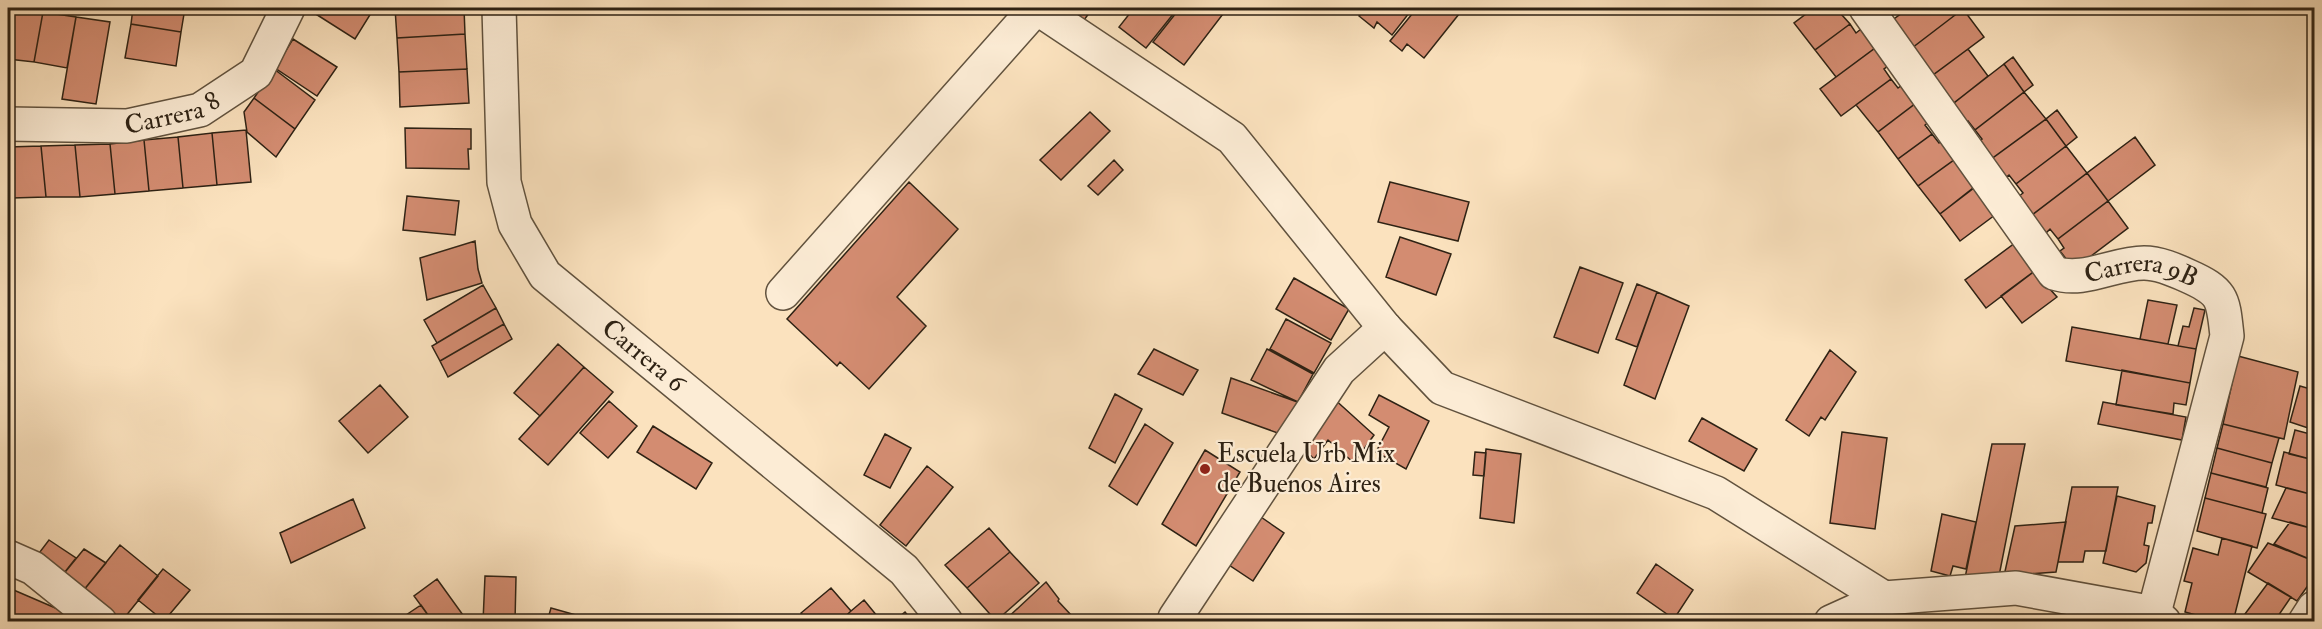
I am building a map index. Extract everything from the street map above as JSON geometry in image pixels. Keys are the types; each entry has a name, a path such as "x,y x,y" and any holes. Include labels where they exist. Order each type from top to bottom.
{"street":[{"name":"Carrera 8","path":"8,124 127,126 200,110 256,73 288,8"},
{"name":"Carrera 6","path":"499,8 504,182 515,224 545,275 904,570 946,621"},
{"path":"783,293 1037,8 1232,138 1385,328 1442,388 1716,493 1884,598"},
{"name":"Carrera 9B","path":"1866,8 2054,273 2063,276 2082,275 2144,263 2173,269 2210,286 2223,303 2227,336 2159,617"},
{"path":"1175,618 1339,370 1385,328"},
{"path":"8,557 33,568 100,621"},
{"path":"1831,621 1884,598 2016,588 2159,617"},
{"path":"2305,621 2314,608"}],"building":[{"path":"9,8 43,12 34,62 8,59"},
{"path":"133,8 185,8 181,32 131,24"},
{"path":"314,8 370,8 373,10 355,39 311,11"},
{"path":"395,8 464,8 465,34 397,38"},
{"path":"1067,8 1093,8 1084,20"},
{"path":"1134,8 1178,8 1146,48 1119,27"},
{"path":"1180,8 1214,8 1223,14 1184,65 1153,42"},
{"path":"1366,8 1413,8 1392,35 1377,22 1374,28 1359,16"},
{"path":"1417,8 1452,8 1459,14 1424,58 1407,44 1402,51 1390,41"},
{"path":"1814,8 1844,8 1847,11 1842,15 1850,24 1815,50 1794,23"},
{"path":"1909,8 1963,9 1908,51 1887,24"},
{"path":"1963,9 1984,37 1933,75 1908,51"},
{"path":"43,12 76,17 67,68 34,62"},
{"path":"76,17 110,22 96,104 62,99"},
{"path":"131,24 181,32 176,66 125,58"},
{"path":"1850,24 1856,33 1861,29 1875,48 1836,77 1815,50"},
{"path":"465,34 467,69 399,72 397,38"},
{"path":"293,39 337,67 317,96 275,68"},
{"path":"1875,48 1888,66 1884,69 1891,79 1841,116 1820,89"},
{"path":"1968,49 1988,76 1950,106 1933,75"},
{"path":"2013,57 2033,85 2024,92 2004,64"},
{"path":"2004,64 2024,92 1975,130 1968,121 1963,124 1950,106"},
{"path":"274,69 315,100 295,129 254,98"},
{"path":"467,69 469,103 400,107 399,72"},
{"path":"1891,79 1898,88 1902,85 1916,103 1878,132 1856,105"},
{"path":"2024,92 2046,119 1990,160 1977,142 1982,139 1975,130"},
{"path":"254,98 295,129 276,157 247,132 244,112"},
{"path":"1916,103 1930,121 1925,125 1932,134 1898,159 1878,132"},
{"path":"2057,110 2077,137 2066,146 2046,119"},
{"path":"1090,112 1110,131 1061,180 1040,160"},
{"path":"2046,119 2066,146 2016,184 2009,175 2004,179 1990,160"},
{"path":"405,128 471,129 471,149 468,149 469,169 406,168"},
{"path":"246,130 251,182 217,185 212,133"},
{"path":"212,133 217,185 183,188 178,137"},
{"path":"1932,134 1939,143 1944,139 1958,157 1918,186 1898,159"},
{"path":"178,137 183,188 149,191 144,140"},
{"path":"2135,137 2155,165 2108,201 2087,173"},
{"path":"144,140 149,191 115,194 110,144"},
{"path":"110,144 115,194 80,197 75,145"},
{"path":"75,145 80,197 46,197 41,146"},
{"path":"41,146 46,197 12,198 8,147"},
{"path":"2066,146 2087,173 2032,215 2018,197 2023,193 2016,184"},
{"path":"1958,157 1978,184 1940,214 1918,186"},
{"path":"1114,160 1123,170 1098,195 1088,186"},
{"path":"2087,173 2108,201 2058,239 2050,229 2046,233 2032,215"},
{"path":"909,182 958,229 897,297 926,326 869,389 840,362 837,366 787,319"},
{"path":"1390,182 1469,202 1458,241 1378,222"},
{"path":"1974,188 1999,212 1960,241 1940,214"},
{"path":"407,196 459,201 455,235 403,230"},
{"path":"2108,201 2128,228 2074,269 2060,251 2064,248 2058,239"},
{"path":"1400,237 1451,254 1436,295 1386,277"},
{"path":"475,241 482,283 427,300 420,258"},
{"path":"2015,243 2040,267 1986,308 1965,280"},
{"path":"1580,267 1623,283 1598,353 1554,337"},
{"path":"2040,267 2049,288 2057,297 2022,323 2001,296"},
{"path":"1294,278 1349,309 1331,340 1276,309"},
{"path":"1637,284 1657,292 1637,347 1616,339"},
{"path":"483,285 496,308 437,343 424,320"},
{"path":"1657,292 1689,306 1655,399 1624,385"},
{"path":"2148,300 2177,305 2168,344 2140,339"},
{"path":"496,308 504,324 440,361 432,346"},
{"path":"2194,308 2205,310 2196,349 2178,346 2183,326 2189,327"},
{"path":"1286,319 1331,343 1314,373 1270,349"},
{"path":"504,324 512,339 448,377 440,361"},
{"path":"2072,327 2196,349 2190,383 2066,361"},
{"path":"558,344 584,367 540,416 514,393"},
{"path":"1154,349 1198,370 1183,395 1138,374"},
{"path":"1267,349 1313,374 1298,402 1251,380"},
{"path":"1830,350 1856,372 1825,420 1821,417 1809,436 1786,420"},
{"path":"2238,356 2298,372 2284,439 2223,424"},
{"path":"584,367 613,392 548,465 519,439"},
{"path":"2122,370 2190,383 2186,405 2174,403 2173,414 2116,405"},
{"path":"1231,378 1303,404 1289,437 1222,413"},
{"path":"380,385 408,417 368,453 339,421"},
{"path":"2300,386 2314,390 2314,430 2290,422"},
{"path":"1115,394 1142,409 1115,463 1089,448"},
{"path":"1379,395 1429,421 1406,469 1376,452 1389,427 1369,415"},
{"path":"1332,397 1374,435 1354,463 1328,440 1314,459 1298,443"},
{"path":"609,401 637,426 608,458 580,433"},
{"path":"2103,402 2186,417 2182,440 2098,424"},
{"path":"1702,418 1757,449 1744,471 1689,441"},
{"path":"1145,424 1173,443 1137,505 1109,486"},
{"path":"2223,424 2279,438 2272,463 2217,448"},
{"path":"653,426 712,463 696,489 637,452"},
{"path":"2295,430 2314,435 2314,460 2289,454"},
{"path":"1842,432 1887,438 1875,529 1830,523"},
{"path":"885,434 911,448 890,488 864,475"},
{"path":"1992,444 2025,444 1999,576 1965,578"},
{"path":"2217,448 2272,463 2266,487 2211,473"},
{"path":"1486,449 1521,454 1514,523 1480,518"},
{"path":"1205,450 1240,472 1196,546 1162,524"},
{"path":"1475,452 1486,453 1484,476 1473,475"},
{"path":"2284,452 2314,460 2314,495 2276,485"},
{"path":"927,466 953,487 906,546 880,525"},
{"path":"2211,473 2268,488 2262,513 2205,498"},
{"path":"2072,487 2118,487 2106,551 2085,551 2083,562 2058,562"},
{"path":"2286,488 2314,495 2314,529 2272,518"},
{"path":"2117,496 2155,506 2152,523 2148,523 2144,545 2149,546 2146,563 2136,572 2103,563"},
{"path":"2205,498 2266,514 2257,548 2197,531"},
{"path":"353,499 365,528 291,563 280,533"},
{"path":"1942,514 1976,522 1966,569 1953,566 1950,576 1931,571"},
{"path":"1258,515 1284,533 1253,581 1226,563"},
{"path":"2066,522 2056,572 2004,576 2015,526"},
{"path":"2290,522 2314,529 2314,561 2274,544"},
{"path":"989,528 1010,552 967,588 945,565"},
{"path":"2222,538 2252,546 2233,622 2221,622 2185,612 2192,583 2184,581 2193,548 2218,555"},
{"path":"49,540 76,558 57,582 30,565"},
{"path":"2268,543 2314,561 2314,577 2297,601 2248,572"},
{"path":"120,545 158,576 121,622 110,622 79,596"},
{"path":"84,549 106,563 79,596 57,582"},
{"path":"1010,552 1039,583 996,621 967,588"},
{"path":"1656,564 1693,590 1674,619 1637,593"},
{"path":"163,569 190,590 164,621 138,600"},
{"path":"485,576 516,577 515,622 483,622"},
{"path":"437,579 468,622 433,622 414,596"},
{"path":"1046,582 1059,599 1058,601 1072,616 1066,622 1003,622"},
{"path":"2268,583 2291,597 2274,622 2239,622"},
{"path":"9,588 67,613 65,622 8,622"},
{"path":"831,588 851,611 839,622 808,622 801,613"},
{"path":"864,600 882,622 839,622 851,611"},
{"path":"421,605 433,622 397,621"},
{"path":"551,608 583,617 581,622 547,622"},
{"path":"905,612 913,622 893,622"}],"place":[{"name":"Escuela Urb Mix de Buenos Aires","path":"1205,469"}]}
